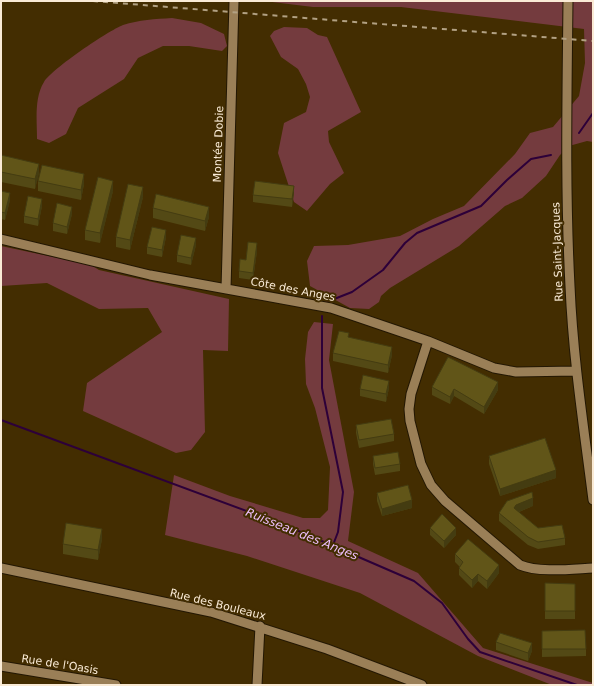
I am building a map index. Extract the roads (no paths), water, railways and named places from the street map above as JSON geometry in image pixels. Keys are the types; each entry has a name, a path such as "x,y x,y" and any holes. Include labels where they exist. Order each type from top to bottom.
{"street":[{"name":"Montée Dobie","path":"226,289 234,1"},
{"name":"Rue Saint-Jacques","path":"568,1 567,182 570,286 576,371 593,500"},
{"name":"Côte des Anges","path":"1,239 150,275 331,308 428,341 494,368 516,372 576,371"},
{"path":"428,341 411,394 409,410 410,421 421,464 431,485 445,501 520,565 527,568 540,569 593,568"},
{"name":"Rue des Bouleaux","path":"1,568 211,612 260,626 352,658 422,685"},
{"path":"257,685 260,626"},
{"name":"Rue de l'Oasis","path":"1,666 116,685"}],"waterway":[{"path":"579,133 593,113"},
{"path":"324,303 352,292 383,270 405,243 417,233 481,206 531,159 551,155"},
{"path":"322,316 322,388 343,492 338,532 333,545"},
{"name":"Ruisseau des Anges","path":"1,420 287,526 414,581 442,603 468,639 480,652 577,685"}],"railway":[{"path":"93,1 593,41"}]}
